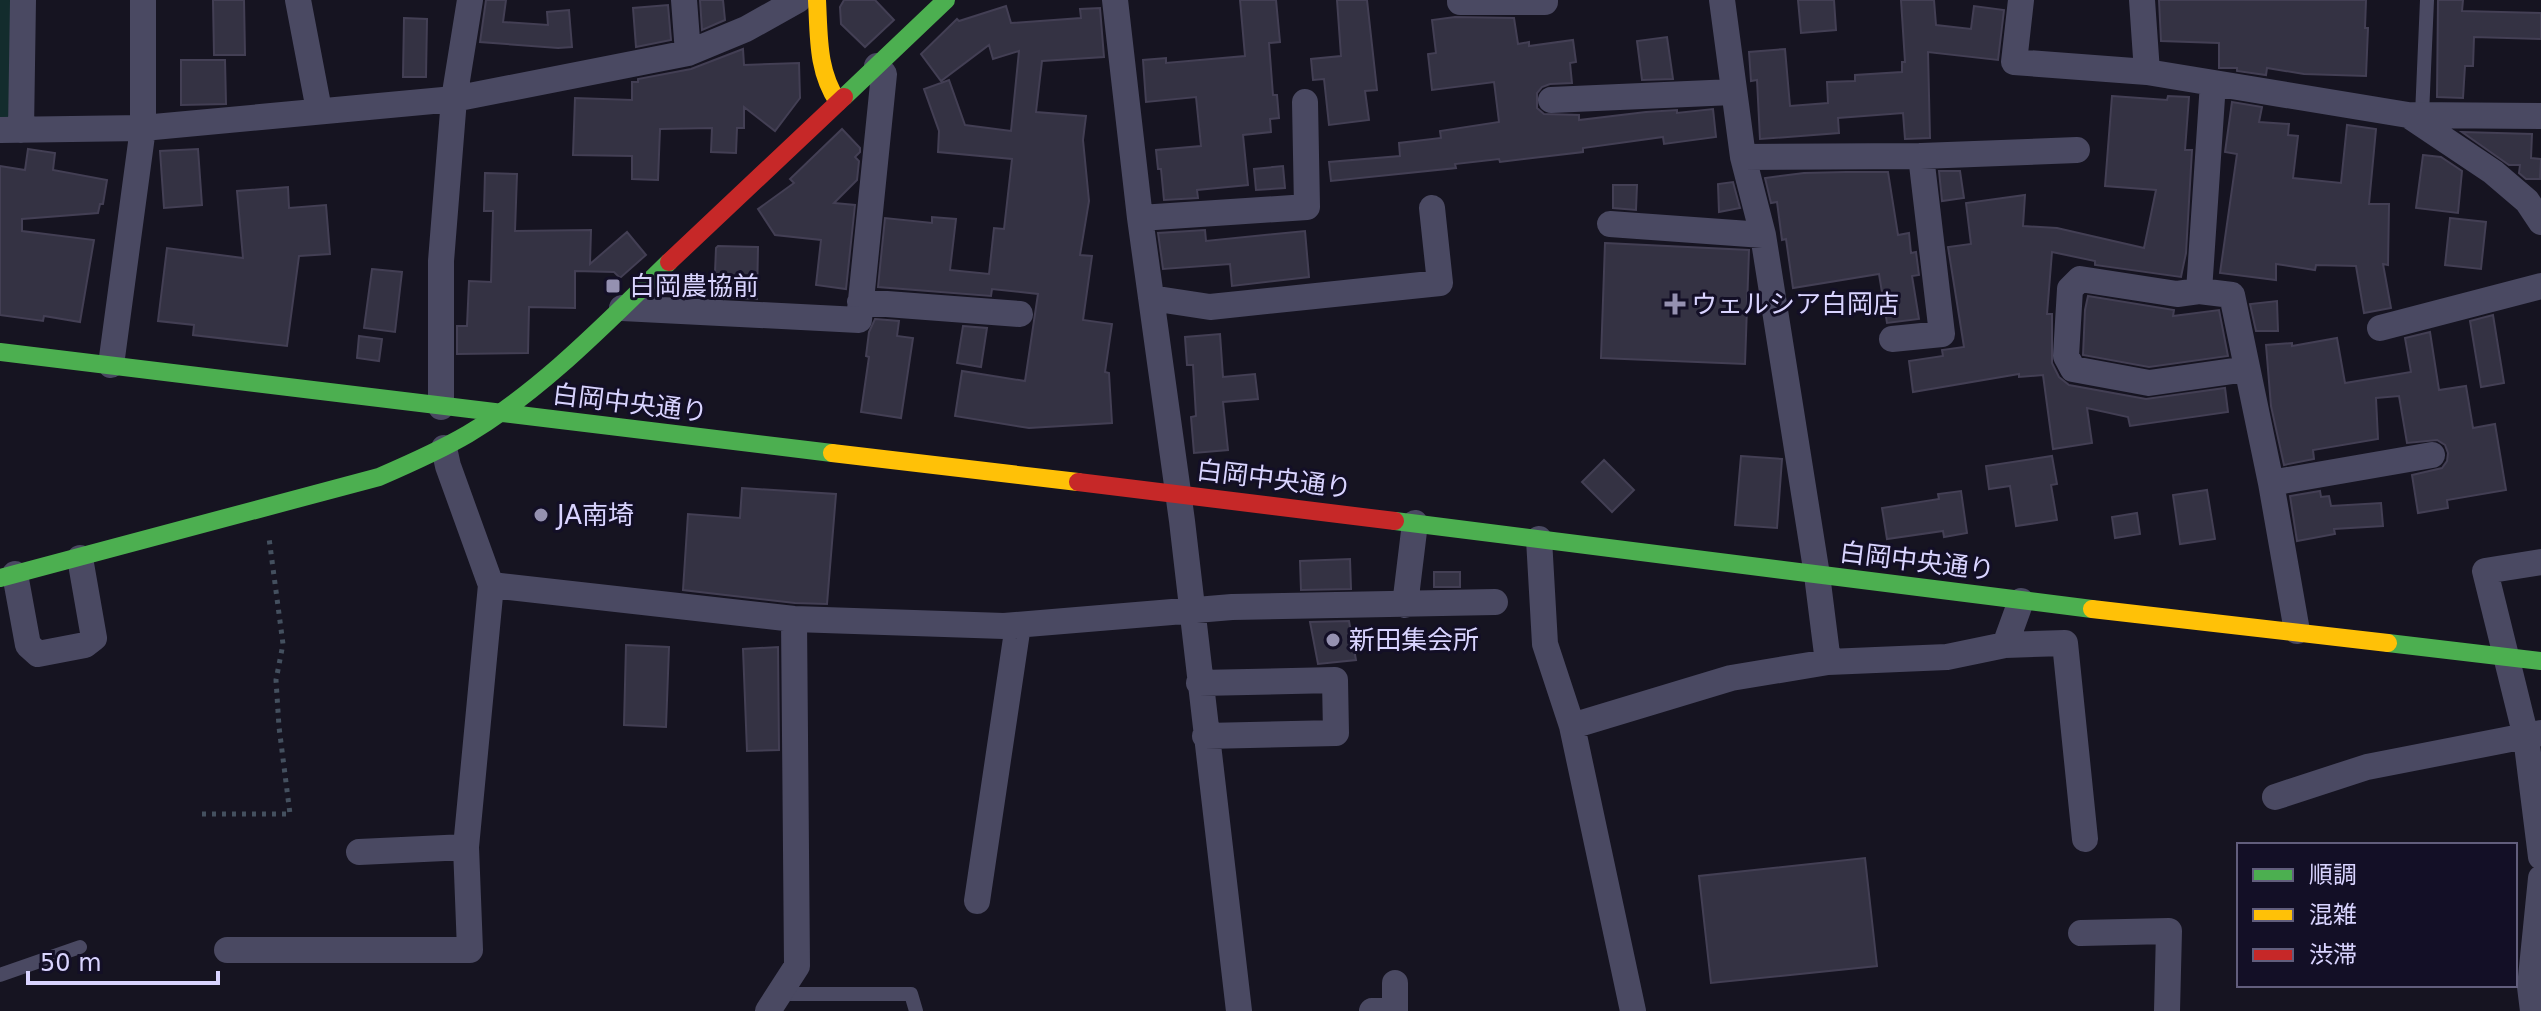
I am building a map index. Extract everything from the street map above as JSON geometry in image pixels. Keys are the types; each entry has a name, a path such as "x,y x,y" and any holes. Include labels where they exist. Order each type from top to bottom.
{"street":[{"path":"23,0 10,130 143,128 454,99 688,53 746,29 798,0"},
{"path":"111,365 143,128 143,0"},
{"path":"298,0 319,110"},
{"path":"441,407 441,261 454,99 470,0"},
{"path":"684,0 688,53"},
{"path":"817,0 823,73 830,93 838,102"},
{"path":"80,558 94,638 85,645 38,654 28,645 8,576 379,477 412,465 500,413 539,385 946,0"},
{"path":"1115,0 1140,218 1178,493 1239,1011"},
{"path":"1460,0 1545,0"},
{"path":"1722,0 1743,157 1763,235 1828,662"},
{"path":"2021,0 2014,62 2147,72 2415,115 2541,116"},
{"path":"2142,0 2147,72"},
{"path":"622,308 859,320 884,74 877,66"},
{"path":"2199,291 2213,83"},
{"path":"1551,100 1733,92"},
{"path":"1140,218 1307,207 1305,102"},
{"path":"2415,115 2493,172 2527,201 2541,222"},
{"path":"1743,157 1921,156 2077,150"},
{"path":"1892,339 1942,334 1921,156"},
{"path":"1151,298 1210,307 1440,283 1432,208"},
{"path":"1610,224 1763,235"},
{"path":"2247,369 2149,383 2073,369 2066,356 2070,289 2080,279 2177,294 2199,291 2232,295 2271,483 2297,631"},
{"path":"2380,328 2541,286"},
{"path":"860,302 1020,314"},
{"name":"白岡中央通り","path":"0,352 1178,493 2021,601 2541,661"},
{"path":"227,950 470,950 466,847 491,585 444,448"},
{"path":"2271,483 2432,455"},
{"path":"1405,605 1415,523"},
{"path":"1539,539 1545,644 1572,726 1633,1011"},
{"path":"2541,562 2485,571 2506,657 2534,735 2541,857"},
{"path":"491,585 794,619 1018,625 1232,607 1495,602"},
{"path":"2005,645 2021,601"},
{"path":"774,1002 797,966 794,619"},
{"path":"977,901 1018,625"},
{"path":"1572,726 1731,678 1828,662 1947,657 2005,645 2065,643 2085,839"},
{"path":"1199,683 1335,680 1336,733 1205,736"},
{"path":"2275,797 2367,767 2534,735"},
{"path":"359,852 466,847"},
{"path":"2533,1011 2530,987 2541,878"},
{"path":"2081,933 2169,931 2167,1011"},
{"path":"1372,1011 1395,1010 1395,983"}],"lane":[{"path":"2415,115 2427,0"},
{"path":"0,975 80,947"},
{"path":"774,1002 911,994 916,1011"}],"path":[{"path":"202,814 290,814 276,680 283,644 265,508"}],"green space":[{"path":"0,0 16,0 9,118 0,118"}],"building":[{"path":"213,0 244,0 245,55 214,55"},
{"path":"486,0 506,0 503,22 548,25 547,12 569,10 572,47 480,42"},
{"path":"700,0 723,0 725,20 702,30"},
{"path":"844,0 875,0 894,20 865,47 841,24 840,7"},
{"path":"1240,0 1276,0 1280,42 1269,43 1273,95 1277,95 1279,118 1270,119 1271,132 1243,135 1248,185 1197,190 1198,198 1164,200 1156,150 1201,146 1196,97 1146,102 1143,60 1166,58 1166,63 1245,56"},
{"path":"1337,0 1367,0 1377,90 1365,91 1369,120 1329,125 1324,79 1313,80 1311,59 1341,56"},
{"path":"1798,0 1834,0 1836,30 1801,33"},
{"path":"1901,0 1934,0 1936,25 1971,29 1974,6 2004,10 1998,60 1928,52 1930,138 1905,139 1903,113 1838,118 1839,133 1760,139 1757,80 1751,81 1749,52 1785,49 1790,106 1828,103 1827,82 1855,81 1855,75 1902,72 1902,62 1905,62"},
{"path":"2159,0 2366,0 2366,76 2304,74 2267,68 2266,75 2237,71 2237,68 2219,68 2219,43 2161,41"},
{"path":"2438,0 2463,0 2462,11 2541,13 2541,39 2474,37 2473,66 2465,66 2463,98 2437,97"},
{"path":"668,5 671,40 636,47 633,8"},
{"path":"1006,6 1011,23 1081,18 1080,9 1100,8 1104,57 1042,61 1036,112 1086,116 1083,140 1089,201 1080,255 1092,256 1083,320 1112,324 1105,372 1109,373 1112,423 1029,428 955,416 962,371 1025,381 1038,294 992,289 991,296 878,287 885,218 932,223 932,217 956,219 950,270 989,274 994,228 1004,229 1012,159 938,152 939,131 924,89 949,80 965,125 1011,131 1019,51 993,59 989,45 941,81 921,54 957,19 959,21"},
{"path":"1455,17 1514,18 1518,44 1529,42 1529,46 1573,40 1576,62 1570,63 1572,83 1542,87 1537,93 1537,108 1544,114 1579,115 1579,120 1646,112 1713,109 1716,137 1664,144 1663,137 1583,148 1583,152 1455,164 1456,168 1331,181 1329,162 1400,156 1399,143 1441,138 1440,131 1499,122 1494,82 1432,90 1428,54 1436,53 1432,20"},
{"path":"404,18 427,19 426,77 403,77"},
{"path":"1667,37 1673,79 1642,80 1637,41"},
{"path":"743,49 744,65 799,63 800,98 775,131 744,107 744,128 737,128 736,153 711,152 712,128 660,129 658,180 632,179 632,156 573,155 575,98 632,100 632,82 638,82 638,79 691,69"},
{"path":"181,60 225,60 226,104 181,105"},
{"path":"2112,96 2167,100 2168,96 2189,97 2185,150 2192,150 2186,253 2181,277 2095,265 2095,261 2052,252 2047,314 2052,314 2052,363 2059,377 2069,385 2146,399 2225,388 2228,412 2130,426 2128,417 2087,408 2092,443 2053,449 2043,375 2019,377 2019,374 1913,392 1909,361 1943,356 1942,350 1964,347 1948,247 1971,244 1966,203 2025,195 2023,226 2057,228 2144,248 2156,190 2105,186"},
{"path":"2232,102 2262,107 2259,122 2289,124 2288,135 2298,136 2293,178 2341,183 2347,125 2376,129 2369,204 2389,204 2388,265 2383,264 2391,308 2364,313 2356,266 2316,265 2315,270 2276,264 2276,280 2220,273 2237,154 2225,152"},
{"path":"842,129 860,148 855,157 859,161 857,180 834,203 855,205 846,289 816,285 821,240 775,235 758,209 794,183 790,179"},
{"path":"2462,132 2532,134 2531,158 2541,159 2540,179 2526,179 2519,173 2520,165 2509,165"},
{"path":"28,149 55,153 53,170 107,180 103,204 100,204 98,213 22,219 22,231 94,240 80,322 44,316 43,321 0,315 0,166 25,170"},
{"path":"198,149 202,205 164,208 160,151"},
{"path":"2423,155 2441,157 2462,171 2458,213 2416,208"},
{"path":"1283,166 1285,188 1256,190 1254,169"},
{"path":"1939,171 1960,171 1964,198 1942,201"},
{"path":"1888,172 1898,235 1909,233 1911,253 1916,252 1919,275 1912,276 1919,319 1887,323 1879,274 1793,288 1777,202 1771,203 1765,178 1804,173"},
{"path":"485,173 517,174 515,231 591,230 590,264 627,232 646,255 620,278 614,272 575,271 575,308 529,307 528,353 457,354 457,326 467,326 469,281 491,282 493,211 484,211"},
{"path":"1733,182 1740,208 1719,212 1718,184"},
{"path":"1613,185 1637,185 1636,210 1613,208"},
{"path":"288,187 289,208 326,205 330,254 299,256 287,346 193,335 194,325 158,321 167,248 243,258 237,191"},
{"path":"2450,218 2486,222 2481,269 2445,265"},
{"path":"1205,230 1206,241 1305,231 1309,277 1232,286 1230,264 1163,269 1158,233"},
{"name":"ウェルシア白岡店","path":"1605,243 1749,250 1745,364 1601,358"},
{"path":"718,246 758,247 757,299 714,297"},
{"path":"372,269 402,272 395,332 364,328"},
{"path":"2088,296 2174,310 2173,316 2219,310 2228,356 2149,367 2083,355"},
{"path":"2277,301 2278,331 2256,331 2250,304"},
{"path":"2493,315 2504,383 2481,387 2470,321"},
{"path":"875,319 899,321 897,336 913,338 901,418 861,412 869,357 866,356 869,332"},
{"path":"963,326 987,328 981,367 957,363"},
{"path":"2430,332 2439,390 2466,386 2473,428 2495,424 2506,490 2447,500 2448,508 2418,513 2412,475 2442,468 2448,453 2445,445 2437,440 2407,443 2399,396 2376,398 2378,439 2313,450 2314,459 2284,465 2271,406 2266,345 2292,343 2292,346 2337,338 2345,383 2411,372 2405,338"},
{"path":"1220,334 1223,377 1255,374 1258,399 1223,402 1228,450 1194,453 1191,417 1196,416 1193,365 1187,365 1185,337"},
{"path":"359,336 382,339 379,361 357,358"},
{"path":"1741,456 1782,459 1777,528 1735,525"},
{"path":"2052,456 2057,484 2051,485 2057,520 2016,526 2010,486 1989,489 1986,466"},
{"path":"1604,460 1634,490 1612,512 1582,482"},
{"path":"742,488 836,494 827,604 683,590 688,514 740,518"},
{"path":"2207,490 2215,539 2180,544 2173,495"},
{"path":"1961,491 1967,533 1944,537 1943,531 1887,539 1882,508 1939,499 1938,494"},
{"path":"2320,491 2321,497 2329,496 2331,506 2381,503 2383,526 2334,529 2335,534 2297,541 2290,496"},
{"path":"2137,513 2140,534 2115,538 2112,517"},
{"path":"1350,559 1351,589 1301,590 1300,561"},
{"path":"1434,572 1460,572 1460,587 1434,587"},
{"path":"1349,621 1356,660 1318,664 1310,622"},
{"path":"626,645 669,647 666,727 624,725"},
{"path":"778,647 779,750 747,751 743,649"},
{"path":"1865,858 1877,966 1711,983 1699,876"}],"traffic: fast":[{"path":"844,97 946,0"},
{"path":"0,578 379,477 424,457 468,434 522,397 573,354 669,262"},
{"path":"0,352 832,453"},
{"path":"1395,521 2092,609"},
{"path":"2388,643 2541,661"}],"traffic: slow":[{"path":"817,0 823,66 838,102"},
{"path":"832,453 1078,482"},
{"path":"2092,609 2388,643"}],"traffic: jam":[{"path":"669,262 844,97"},
{"path":"1078,482 1395,521"}],"place":[{"name":"白岡農協前","path":"613,286"},
{"name":"ウェルシア白岡店","path":"1675,304"},
{"name":"JA南埼","path":"541,515"},
{"name":"新田集会所","path":"1333,640"}]}
